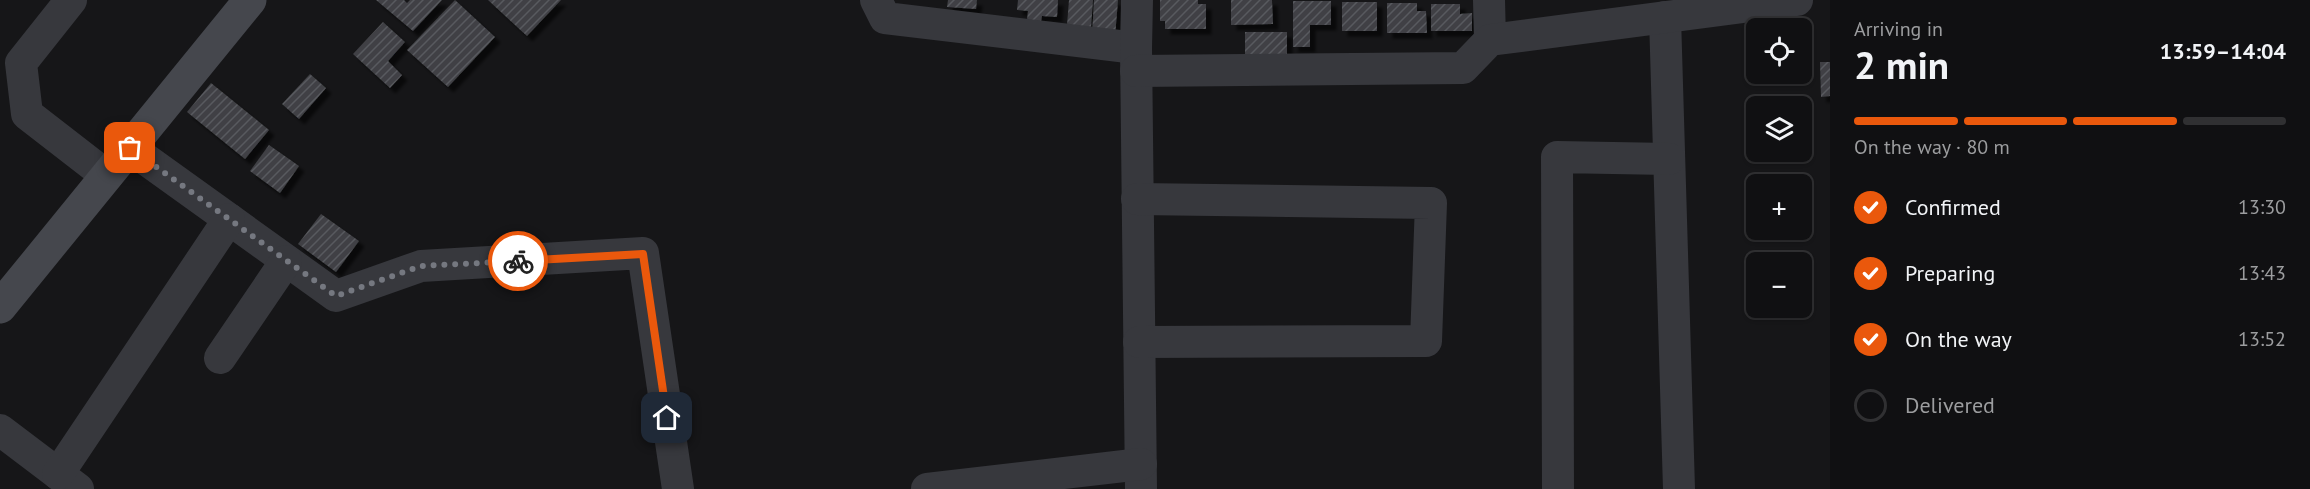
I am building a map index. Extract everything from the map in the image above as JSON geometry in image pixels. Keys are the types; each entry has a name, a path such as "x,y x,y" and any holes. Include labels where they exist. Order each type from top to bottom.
{"street":[{"path":"70,0 21,63 27,114 107,176"},
{"path":"0,307 250,0"},
{"path":"876,0 885,18 1136,59 1463,68 1490,40 1797,0"},
{"path":"927,489 1141,476 1137,0"},
{"path":"1489,0 1490,40"},
{"path":"1665,17 1678,489"},
{"path":"130,148 336,296 421,266 643,254 678,489"},
{"path":"1558,489 1557,157 1669,159"},
{"path":"1137,199 1431,203 1426,341 1139,342"},
{"path":"0,430 68,482 229,219"},
{"path":"220,358 286,261"}],"building":[{"path":"376,0 404,0 407,3 410,0 442,0 413,31"},
{"path":"455,0 495,37 448,87 407,50"},
{"path":"488,0 561,0 527,36"},
{"path":"948,0 977,0 976,9 947,7"},
{"path":"1018,0 1058,0 1057,17 1042,16 1041,21 1027,20 1028,11 1017,10"},
{"path":"1069,0 1093,0 1091,27 1067,25"},
{"path":"1094,0 1118,0 1115,37 1092,36"},
{"path":"1160,0 1198,0 1198,4 1206,4 1206,29 1165,29 1165,21 1160,21"},
{"path":"1231,0 1272,0 1273,24 1231,25"},
{"path":"1293,1 1331,1 1331,25 1310,25 1310,47 1293,47"},
{"path":"1342,2 1377,2 1377,31 1342,31"},
{"path":"1387,3 1417,3 1417,11 1426,11 1427,33 1387,33"},
{"path":"1431,4 1460,4 1460,14 1472,13 1472,31 1431,31"},
{"path":"383,22 405,42 388,61 402,75 390,88 353,54"},
{"path":"1245,32 1287,32 1287,54 1245,55"},
{"path":"1820,62 1830,62 1830,96 1821,97"},
{"path":"310,74 326,88 299,119 282,104"},
{"path":"211,83 269,130 245,159 187,112"},
{"path":"269,145 299,166 280,193 250,171"},
{"path":"321,214 359,241 336,272 298,244"}],"way so far":[{"path":"130,148 336,296 421,266 518,261"}],"route":[{"path":"518,261 643,254 667,418"}]}
